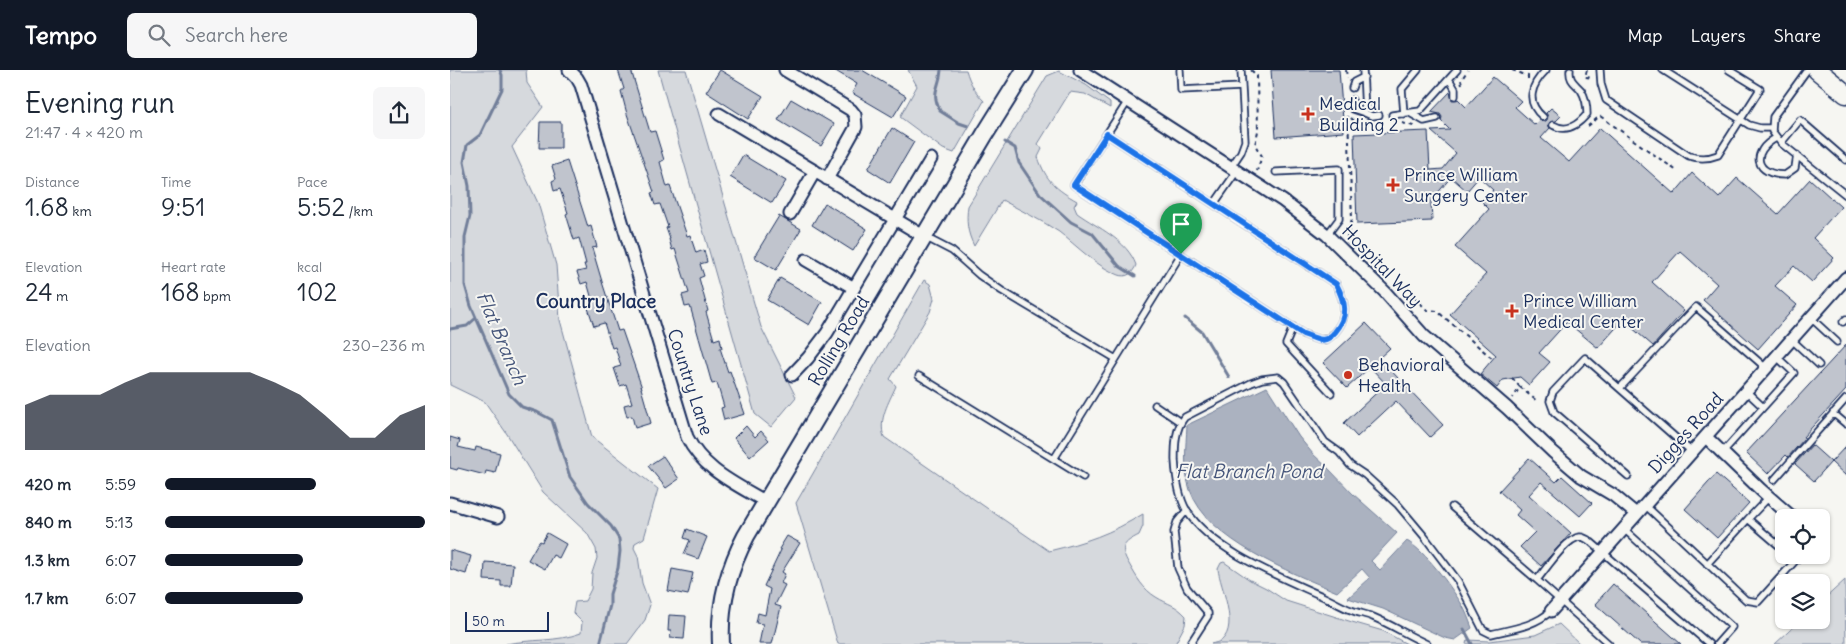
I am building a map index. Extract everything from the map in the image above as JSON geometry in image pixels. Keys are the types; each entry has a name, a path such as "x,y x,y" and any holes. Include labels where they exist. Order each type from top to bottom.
{"main road":[{"path":"1817,70 1846,94"}],"street":[{"name":"Country Lane","path":"569,70 581,85 687,437 702,460 715,472 766,502"},
{"path":"785,70 851,110 855,115 856,128 827,179"},
{"name":"Rolling Road","path":"721,644 722,610 731,570 746,536 1025,70"},
{"name":"Hospital Way","path":"1080,70 1252,180 1300,213 1327,235 1385,292 1424,336 1507,408 1581,476 1613,495 1636,514"},
{"path":"719,114 925,237"},
{"path":"792,375 818,346 931,159"},
{"path":"790,214 814,171"},
{"path":"806,260 854,288"},
{"name":"Digges Road","path":"1551,611 1845,281"},
{"path":"1706,437 1783,509"},
{"path":"450,503 498,517"}],"lane":[{"path":"1180,70 1181,90 1242,87"},
{"path":"1214,204 1234,169 1245,141 1240,70"},
{"path":"1364,70 1365,113"},
{"path":"1407,114 1402,89 1418,70"},
{"path":"1392,115 1420,111 1457,70"},
{"path":"1552,125 1563,128 1574,126 1580,123 1587,114 1586,101 1580,89 1572,82 1570,70"},
{"path":"1600,70 1601,84 1606,100 1689,156 1699,159 1712,158 1718,155 1760,89 1729,70"},
{"path":"1663,70 1748,125 1771,128"},
{"path":"1807,70 1773,117 1771,128 1779,140 1846,195"},
{"path":"1543,71 1536,82 1532,94 1533,106 1543,116"},
{"path":"1352,88 1354,82 1364,77"},
{"path":"1449,79 1455,89 1455,96"},
{"path":"1352,100 1353,108 1372,116 1379,115"},
{"path":"1107,134 1336,284 1342,295 1345,317 1332,336 1326,340 1318,340 1303,334 1074,185 1128,101"},
{"path":"1407,114 1424,121 1437,118"},
{"path":"1797,155 1795,168 1784,175 1770,174 1764,169 1759,160 1762,148 1779,140 1800,120 1846,160"},
{"path":"1276,172 1340,169 1340,219 1327,235"},
{"path":"925,237 952,251 979,275 1002,291 1116,359"},
{"path":"1054,459 1181,254"},
{"path":"1620,388 1696,307 1766,368"},
{"path":"1811,318 1837,342"},
{"path":"1292,327 1286,344 1331,393"},
{"path":"1792,340 1818,365"},
{"path":"1722,452 1794,373 1776,357"},
{"path":"1628,476 1554,412 1550,401 1552,392 1585,358 1692,452"},
{"path":"919,376 1083,477"},
{"path":"1428,644 1385,622 1352,611 1295,584 1241,556 1206,532 1187,510 1179,491 1176,473 1176,441 1180,422 1191,413 1251,383 1262,379 1278,377 1284,382 1325,442 1339,452 1350,465 1365,475 1398,505 1424,536 1458,580 1483,630 1490,634 1522,627 1551,611"},
{"path":"1746,391 1763,408"},
{"path":"1774,480 1846,398"},
{"path":"1155,405 1180,422"},
{"path":"1833,413 1846,424"},
{"path":"1707,564 1769,497"},
{"path":"1645,505 1746,600 1758,602 1792,564"},
{"path":"1452,508 1561,600 1609,644"},
{"path":"1187,510 1177,522 1174,532 1178,568 1187,588 1208,613 1208,616 1190,644"},
{"path":"1748,519 1775,542"},
{"path":"1624,529 1732,627 1717,644"},
{"path":"1537,580 1566,546 1576,538 1585,538 1604,552 1709,644"}],"path":[{"path":"1250,70 1257,76 1258,131 1255,144 1262,156 1252,180"},
{"path":"1348,114 1352,219 1347,235 1349,244"},
{"path":"1582,131 1600,116 1677,170"},
{"path":"1402,299 1409,300 1414,297 1427,310 1437,311 1493,359"},
{"path":"1520,387 1538,402"}],"shaded area":[{"path":"450,70 526,70 527,83 543,107 512,147 538,203 556,265 560,320 592,437 658,489 644,538 635,543 634,548 638,556 642,583 650,605 645,620 627,644 506,644 563,638 581,633 582,622 573,613 575,602 585,601 591,589 592,573 597,558 596,549 587,533 543,492 485,402 450,385"},
{"path":"658,70 686,70 761,327 796,397 771,427 755,414"},
{"path":"908,70 966,70 973,87 984,101 954,153 943,149 900,117 917,86"},
{"path":"1059,71 1086,85 1110,103 1110,108 1085,94 1070,92 1038,144 1042,149 1038,157 1053,184 1077,201 1074,206 1077,213 1111,235 1126,248 1136,265 1127,275 1119,275 1103,267 1059,232 1002,200 974,246 968,231 968,206 1047,76"},
{"path":"924,280 930,284 934,299 930,312 890,379 896,386 883,417 884,437 1049,551 1098,537 1143,514 1143,526 1139,535 1126,543 1124,553 1144,587 1186,616 1185,625 1175,644 838,644 796,503"},
{"path":"1224,562 1286,601 1383,631 1407,644 1211,644 1222,640 1227,633 1229,625 1229,615 1218,569 1221,563"},
{"path":"1845,580 1846,644 1775,644 1791,629 1830,629 1830,594"},
{"path":"1559,624 1580,644 1466,644 1467,640 1489,641 1535,635"}],"water":[{"name":"Flat Branch Pond","path":"1267,387 1299,437 1313,454 1353,494 1397,533 1371,561 1380,570 1407,541 1415,546 1456,595 1472,628 1455,640 1445,638 1383,609 1348,598 1370,578 1362,569 1337,592 1253,553 1214,525 1200,508 1190,490 1186,474 1187,425"}],"building":[{"path":"618,70 631,70 650,132 655,131 664,160 660,162 667,187 670,186 687,236 690,235 696,253 704,250 707,262 700,264 704,276 699,278 708,311 706,312 714,340 720,338 722,348 720,348 745,414 724,420 721,408 724,407 717,383 712,384 690,306 685,307 682,295 689,293 675,249 672,250 666,228 668,227 660,204 655,205 651,193 654,192 627,114 621,91 624,89"},
{"path":"720,70 763,96 748,119 706,92"},
{"path":"834,70 862,70 906,96 893,117 852,93 857,84"},
{"name":"Medical Building 2","path":"1271,70 1339,70 1344,132 1276,137"},
{"path":"1493,77 1521,101 1515,107 1535,125 1540,120 1544,122 1547,120 1548,116 1546,113 1551,108 1561,116 1556,121 1550,122 1548,125 1550,128 1541,138 1569,162 1600,128 1674,194 1692,173 1719,198 1737,178 1778,214 1810,179 1841,207 1813,238 1834,258 1812,282 1794,266 1775,286 1797,305 1758,349 1703,300 1717,284 1680,251 1652,282 1684,311 1653,346 1623,320 1598,348 1567,322 1539,353 1550,362 1529,385 1520,377 1503,380 1497,388 1480,374 1496,355 1450,314 1486,274 1455,247 1489,209 1482,202 1493,190 1479,177 1467,191 1451,177 1431,201 1432,221 1357,224 1354,134 1428,131 1430,170 1443,169 1456,153 1431,131 1450,130 1441,121 1442,117 1440,114 1431,112 1450,92 1452,100 1458,99 1466,107"},
{"path":"791,99 834,124 821,146 778,120"},
{"path":"540,122 561,122 561,148 539,148"},
{"path":"892,128 914,142 890,183 868,169"},
{"path":"743,155 786,181 772,203 730,177"},
{"path":"567,161 588,227 591,226 597,247 592,248 603,285 618,331 622,330 642,388 651,423 635,428 632,416 627,417 624,405 632,403 626,384 620,386 614,368 621,366 615,347 612,348 604,323 594,326 587,305 593,303 587,282 581,284 577,272 586,270 579,238 574,240 560,189 554,191 552,181 556,179 552,166"},
{"path":"825,203 867,229 853,251 812,225"},
{"path":"779,216 801,229 776,270 754,257"},
{"path":"780,278 822,302 809,325 767,300"},
{"name":"Behavioral Health","path":"1366,323 1390,348 1379,358 1443,425 1430,437 1396,401 1357,437 1344,423 1386,384 1370,367 1347,388 1323,363"},
{"path":"1846,345 1846,390 1803,437 1805,438 1788,457 1786,455 1768,474 1746,453"},
{"path":"746,426 755,437 761,431 769,440 750,457 734,438"},
{"path":"450,437 460,440 458,447 475,451 476,447 500,453 495,473 486,471 485,475 458,468 457,470 450,468"},
{"path":"1812,445 1831,462 1814,481 1795,464"},
{"path":"1846,446 1846,476 1831,462"},
{"path":"663,456 679,479 666,488 648,466"},
{"path":"1529,458 1556,482 1562,476 1592,503 1580,516 1541,482 1529,495 1571,533 1541,566 1520,547 1535,532 1516,515 1520,510 1499,491"},
{"path":"1716,474 1749,503 1717,538 1685,509"},
{"path":"687,529 707,537 698,559 684,554 690,540 684,538"},
{"path":"547,533 566,544 559,558 553,555 545,569 528,560 536,546 540,541 542,542"},
{"path":"787,536 800,543 782,572 785,574 781,583 785,585 775,605 781,607 772,644 759,644 763,624 756,623 758,613 765,615 770,589 764,586 781,550 779,549"},
{"path":"450,550 471,556 466,574 450,569"},
{"path":"485,562 513,564 511,586 501,586 501,581 484,580"},
{"path":"672,569 693,573 688,595 668,591"},
{"path":"1613,584 1681,644 1640,644 1595,604"},
{"path":"669,615 686,616 684,639 670,638 671,631 668,631"}],"waterway":[{"name":"Flat Branch","path":"500,70 502,89 480,135 467,145 464,162 469,186 470,216 465,237 465,285 471,306 509,394 522,407 552,420 570,477 588,503 611,526 619,539 618,568 610,594 610,605 600,644"},
{"path":"941,70 936,94 940,111 959,123 968,126"},
{"path":"1005,142 1015,148 1019,163 1040,194 1071,222 1092,233 1119,266 1135,276"},
{"path":"450,329 467,326 476,318"},
{"path":"1185,318 1202,332 1229,377"},
{"path":"1464,629 1472,644"}],"place":[{"name":"Medical Building 2","path":"1308,114"},
{"name":"Prince William Surgery Center","path":"1393,185"},
{"name":"Prince William Medical Center","path":"1512,311"},
{"name":"Behavioral Health","path":"1348,375"}],"district":[{"name":"Country Place","path":"596,301"}],"route":[{"path":"1107,134 1336,284 1342,295 1345,317 1332,336 1326,340 1318,340 1303,334 1181,254 1074,185 1107,134"}]}
